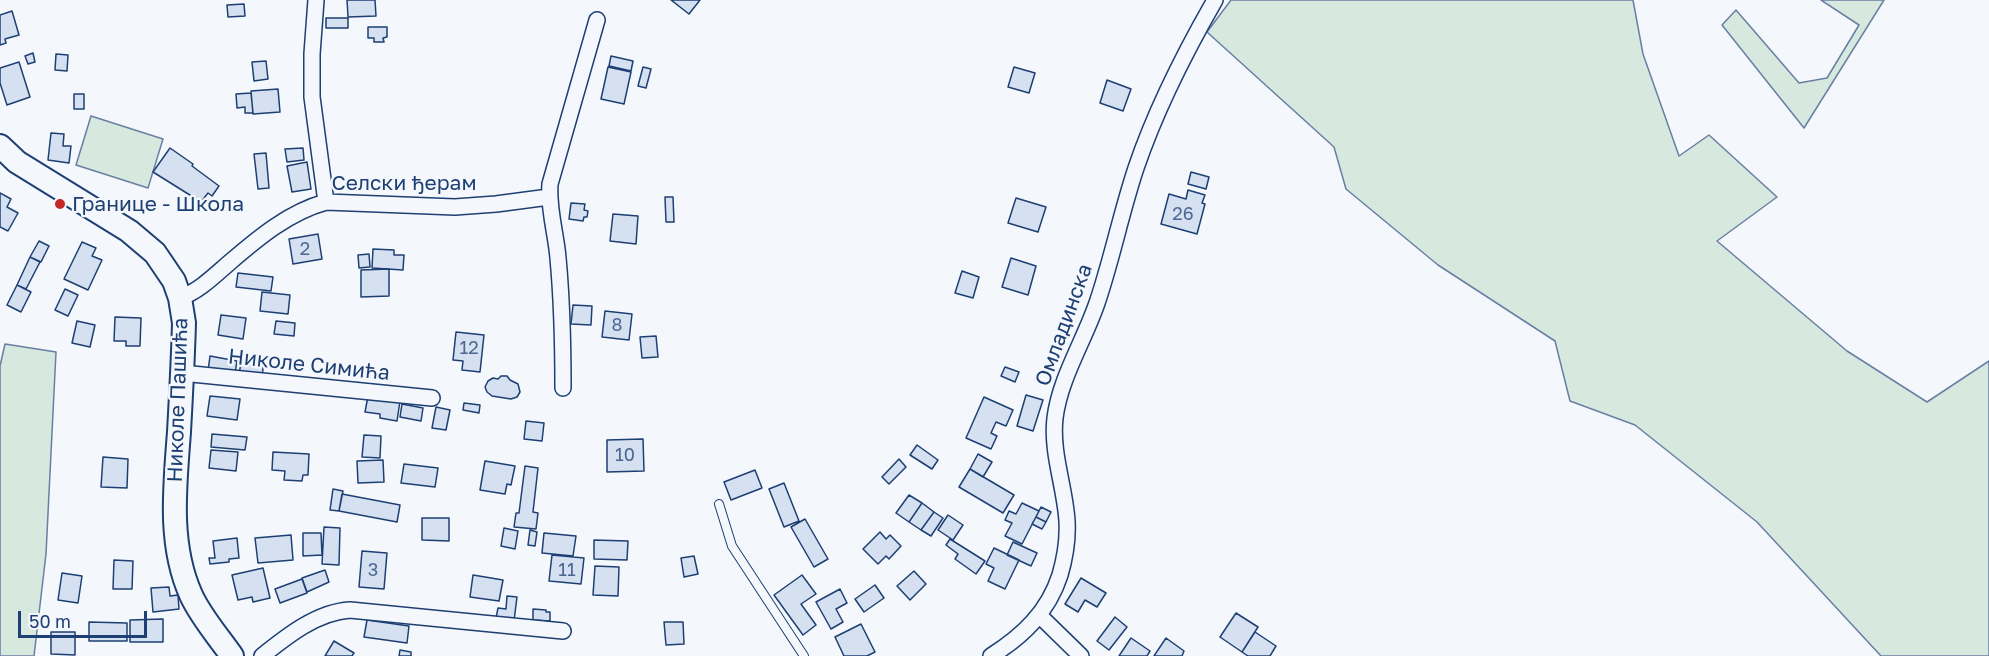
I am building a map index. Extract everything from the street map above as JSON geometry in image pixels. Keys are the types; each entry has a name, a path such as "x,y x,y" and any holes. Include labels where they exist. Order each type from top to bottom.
{"street":[{"path":"316,0 312,98 326,202"},
{"name":"Омладинска","path":"991,656 1021,635 1039,615 1050,599 1060,576 1068,534 1055,432 1055,418 1061,393 1094,314 1146,142 1176,71 1215,0"},
{"path":"562,388 561,299 558,255 549,197 553,172 597,20"},
{"name":"Николе Пашића","path":"0,146 17,162 143,241 166,266 180,298 184,322 174,503 179,554 184,575 196,605 232,656"},
{"name":"Селски ђерам","path":"180,298 201,287 264,232 326,202 454,207 549,197"},
{"name":"Николе Симића","path":"182,374 432,398"},
{"path":"262,656 319,617 334,611 350,610 563,632"},
{"path":"1039,615 1081,656"}],"lane":[{"path":"719,504 732,546 804,656"}],"shaded area":[{"path":"1231,0 1633,0 1643,54 1679,156 1709,135 1777,197 1717,241 1847,351 1927,402 1989,361 1989,656 1881,656 1757,522 1635,425 1570,401 1555,341 1438,265 1346,189 1334,147 1207,32"},
{"path":"1821,0 1884,0 1804,128 1722,25 1736,10 1799,83 1827,78 1859,25"},
{"path":"91,116 163,139 148,188 76,165"},
{"path":"5,344 56,352 46,554 34,656 0,656 0,366"}],"building":[{"path":"347,0 375,0 376,16 348,17"},
{"path":"671,0 700,0 689,14"},
{"path":"244,4 245,16 228,17 227,5"},
{"path":"12,11 19,35 5,39 6,43 0,45 0,15"},
{"path":"326,18 348,18 348,28 326,28"},
{"path":"368,27 387,27 387,37 383,38 384,42 374,42 374,38 368,38"},
{"path":"33,53 35,62 28,64 25,56"},
{"path":"56,54 68,55 67,71 55,70"},
{"path":"611,56 633,61 631,71 609,66"},
{"path":"266,61 268,79 254,81 252,62"},
{"path":"19,62 30,97 7,105 0,83 0,68"},
{"path":"608,67 631,72 624,104 601,99"},
{"path":"643,67 651,69 646,88 638,86"},
{"path":"1014,67 1035,73 1029,93 1008,87"},
{"path":"1107,80 1131,89 1123,111 1100,103"},
{"path":"278,89 280,112 253,114 251,91"},
{"path":"251,93 253,113 245,113 245,107 237,108 236,94"},
{"path":"74,94 84,94 84,109 74,109"},
{"path":"51,133 64,134 63,146 71,146 69,163 48,160"},
{"path":"170,148 219,186 212,196 208,193 201,202 153,172"},
{"path":"303,148 304,160 287,162 285,149"},
{"path":"266,153 269,188 258,189 254,154"},
{"path":"307,162 311,189 292,192 287,166"},
{"path":"1191,172 1209,177 1206,189 1188,184"},
{"path":"1188,190 1205,195 1202,203 1205,204 1197,234 1161,224 1169,194 1186,199"},
{"path":"0,193 11,199 7,207 18,213 8,231 0,227"},
{"path":"665,197 673,197 674,222 666,222"},
{"path":"1016,198 1046,207 1038,232 1008,223"},
{"path":"571,203 585,204 584,210 588,211 583,221 569,219"},
{"path":"613,214 638,216 636,244 610,241"},
{"path":"318,234 322,259 293,264 289,239"},
{"path":"39,241 49,246 41,262 30,257"},
{"path":"82,242 96,248 92,256 102,260 88,290 64,279"},
{"path":"373,249 394,250 394,255 404,255 403,270 372,268"},
{"path":"369,254 370,267 359,268 358,255"},
{"path":"30,257 40,262 26,289 17,285"},
{"path":"1011,258 1036,266 1028,295 1002,287"},
{"path":"389,269 389,296 361,297 361,270"},
{"path":"962,271 979,277 973,298 955,293"},
{"path":"238,273 273,277 271,291 236,287"},
{"path":"17,285 31,292 21,312 7,305"},
{"path":"65,289 78,295 68,316 55,310"},
{"path":"262,292 290,295 288,314 260,311"},
{"path":"573,305 592,306 591,325 571,324"},
{"path":"605,311 632,314 629,340 602,337"},
{"path":"221,315 246,318 243,339 218,335"},
{"path":"115,317 141,318 140,346 126,346 126,341 114,341"},
{"path":"77,321 95,325 90,347 72,343"},
{"path":"276,321 295,323 294,336 274,334"},
{"path":"456,332 484,335 480,372 462,370 463,361 453,360"},
{"path":"656,336 658,357 642,358 640,337"},
{"path":"210,356 237,361 235,374 208,371"},
{"path":"242,356 264,359 262,378 239,375"},
{"path":"1005,367 1019,372 1015,382 1001,376"},
{"path":"507,376 518,384 520,392 517,397 511,399 492,396 487,392 485,387 488,381"},
{"path":"1026,395 1043,400 1033,431 1017,426"},
{"path":"210,396 240,399 237,420 207,416"},
{"path":"368,396 400,401 397,421 380,418 380,414 365,412"},
{"path":"984,397 1013,410 1006,426 996,422 991,433 997,436 991,449 966,438"},
{"path":"464,403 480,405 479,413 463,410"},
{"path":"402,404 423,408 421,421 400,417"},
{"path":"436,407 450,410 446,430 432,428"},
{"path":"526,421 544,423 542,441 524,439"},
{"path":"212,434 247,437 245,450 211,447"},
{"path":"364,435 381,436 380,458 362,457"},
{"path":"643,439 644,471 607,472 607,440"},
{"path":"917,445 938,460 932,469 910,455"},
{"path":"211,450 238,452 236,471 209,468"},
{"path":"273,452 309,454 308,475 303,475 302,481 284,480 285,471 272,470"},
{"path":"978,454 992,462 983,477 970,469"},
{"path":"103,457 128,459 127,488 101,487"},
{"path":"899,459 906,467 889,484 882,477"},
{"path":"383,460 384,482 358,483 357,461"},
{"path":"485,461 515,466 511,485 507,484 505,494 480,490"},
{"path":"404,464 438,468 435,487 401,483"},
{"path":"525,466 538,468 533,512 538,513 536,529 514,527 516,513 519,513"},
{"path":"970,469 1014,495 1003,513 959,487"},
{"path":"755,470 762,488 731,500 724,482"},
{"path":"784,483 799,521 784,527 769,489"},
{"path":"333,489 343,491 339,511 330,510"},
{"path":"342,494 400,505 397,522 339,511"},
{"path":"909,495 922,503 909,522 896,513"},
{"path":"922,503 934,512 921,530 909,522"},
{"path":"1022,503 1039,511 1022,544 1005,536 1012,523 1005,520 1009,511 1016,514"},
{"path":"1041,507 1051,512 1046,522 1036,517"},
{"path":"934,512 943,518 931,536 921,530"},
{"path":"948,515 963,525 953,540 938,530"},
{"path":"1036,517 1046,522 1042,529 1032,524"},
{"path":"422,518 449,518 449,541 422,540"},
{"path":"805,519 828,559 814,567 791,527"},
{"path":"324,527 340,528 339,565 322,564"},
{"path":"504,528 518,531 515,549 501,546"},
{"path":"530,530 537,532 535,546 528,545"},
{"path":"880,532 886,539 890,535 901,546 889,559 886,556 878,564 863,549"},
{"path":"303,533 321,533 322,555 303,556"},
{"path":"544,533 576,536 573,556 542,553"},
{"path":"291,535 293,560 258,563 255,538"},
{"path":"237,538 239,558 229,559 229,562 210,564 209,558 215,558 213,541"},
{"path":"950,539 985,561 976,574 955,559 958,554 946,545"},
{"path":"594,540 628,541 627,560 594,559"},
{"path":"1013,542 1037,553 1031,566 1007,555"},
{"path":"994,548 1019,560 1005,589 988,581 994,568 986,564"},
{"path":"362,551 387,553 384,589 359,587"},
{"path":"552,555 584,558 581,584 549,581"},
{"path":"694,556 698,574 684,577 681,558"},
{"path":"114,560 133,561 132,589 113,589"},
{"path":"595,566 619,567 618,596 593,595"},
{"path":"263,568 270,598 253,602 252,597 238,600 232,575"},
{"path":"325,570 329,582 307,592 302,578"},
{"path":"914,571 926,584 910,600 897,586"},
{"path":"62,573 82,576 78,603 58,600"},
{"path":"473,575 503,580 499,601 470,597"},
{"path":"802,575 816,594 801,604 816,625 803,635 774,595"},
{"path":"1081,578 1106,593 1097,607 1085,600 1078,612 1065,604"},
{"path":"302,579 307,593 280,603 275,589"},
{"path":"875,585 884,598 864,612 855,599"},
{"path":"169,587 170,596 178,595 179,609 153,612 151,588"},
{"path":"840,589 847,603 836,609 843,622 831,629 816,602"},
{"path":"507,596 517,597 514,621 496,618 498,608 506,609"},
{"path":"533,609 550,612 550,621 533,620"},
{"path":"1236,613 1258,627 1242,652 1220,637"},
{"path":"1115,617 1127,627 1109,650 1097,641"},
{"path":"163,619 163,642 130,642 130,620"},
{"path":"367,620 409,626 407,643 364,637"},
{"path":"89,622 127,623 127,641 89,641"},
{"path":"664,622 683,622 684,644 666,645"},
{"path":"861,624 875,652 867,656 844,656 835,637"},
{"path":"51,632 75,632 75,655 51,654"},
{"path":"1255,632 1276,646 1270,656 1248,656 1242,652"},
{"path":"1131,638 1150,651 1147,656 1119,656"},
{"path":"1166,638 1184,651 1182,656 1154,656"},
{"path":"334,641 354,653 352,656 325,656"},
{"path":"400,650 411,652 411,656 399,656"}],"place":[{"name":"Границе - Школа","path":"60,204"}]}
